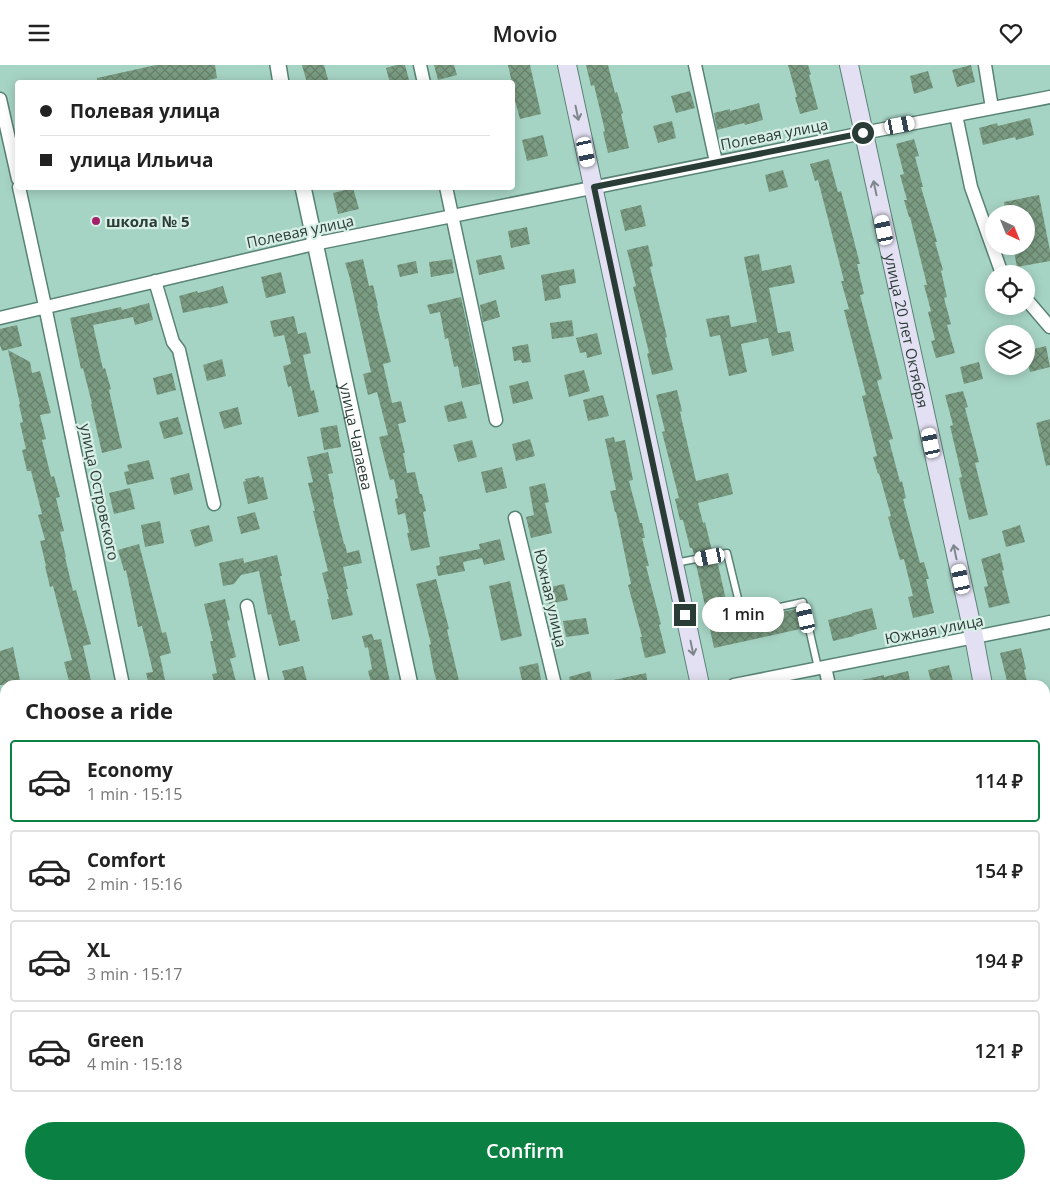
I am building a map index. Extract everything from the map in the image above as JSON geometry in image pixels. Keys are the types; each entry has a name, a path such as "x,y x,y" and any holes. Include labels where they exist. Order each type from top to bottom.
{"main road":[{"path":"567,65 699,680"},
{"name":"улица 20 лет Октября","path":"849,65 982,680"}],"street":[{"path":"278,65 280,80"},
{"path":"420,65 423,80"},
{"name":"Полевая улица","path":"695,65 716,162"},
{"path":"984,65 992,108"},
{"name":"Полевая улица","path":"0,318 314,244 716,162 1050,97"},
{"path":"0,99 15,166"},
{"path":"956,115 971,187 999,265"},
{"path":"20,190 45,306"},
{"name":"улица Чапаева","path":"303,190 409,680"},
{"path":"447,190 496,420"},
{"path":"155,281 173,342 179,350 214,504"},
{"name":"улица Островского","path":"45,306 122,680"},
{"path":"1035,310 1050,327"},
{"name":"Южная улица","path":"515,518 554,680"},
{"path":"247,606 262,680"},
{"name":"Южная улица","path":"760,680 1050,622"},
{"path":"822,668 827,680"}],"lane":[{"path":"674,563 727,553 742,615 803,602 822,668"}],"building":[{"path":"156,65 215,65 217,78 209,80 97,80 97,78"},
{"path":"302,65 324,65 328,80 306,80"},
{"path":"405,65 409,80 389,80 386,68"},
{"path":"434,65 454,65 457,75 438,80"},
{"path":"508,65 530,65 541,114 520,119 515,101 515,80 511,80"},
{"path":"586,65 608,65 615,93 617,92 623,113 621,114 629,148 608,153 594,85 591,86"},
{"path":"788,65 808,65 818,109 800,114"},
{"path":"971,65 975,82 957,87 952,70"},
{"path":"928,71 933,88 914,94 910,76"},
{"path":"690,91 695,108 676,113 671,96"},
{"path":"759,103 763,120 717,130 714,113 730,109 730,111"},
{"path":"1030,118 1034,135 1016,140 1015,137 983,145 979,128 997,123 998,126"},
{"path":"672,121 676,138 658,143 653,126"},
{"path":"543,135 548,156 527,161 522,140"},
{"path":"914,139 919,156 915,157 923,187 921,187 943,270 941,271 947,297 944,298 951,324 947,325 955,353 936,358 931,341 935,340 928,312 931,311 924,285 927,285 904,200 907,200 900,175 904,174 896,144"},
{"path":"829,159 838,192 841,191 860,264 857,264 864,294 860,295 882,379 877,381 893,439 889,440 906,498 903,499 920,563 924,562 929,579 926,579 934,613 913,618 908,597 913,596 904,559 900,560 888,517 891,516 873,457 877,456 862,396 866,395 844,310 849,309 841,281 844,281 818,180 815,181 810,164"},
{"path":"783,170 788,187 769,192 765,175"},
{"path":"354,190 359,209 338,214 333,193"},
{"path":"1039,195 1050,251 1050,261 1017,265 1015,255 1035,255 1035,205 1004,205 1004,202"},
{"path":"641,205 646,226 625,231 620,210"},
{"path":"527,227 530,244 511,248 508,231"},
{"path":"648,245 653,266 650,267 673,370 652,375 647,354 649,353 633,287 636,286 627,250"},
{"path":"759,254 762,271 791,265 795,283 769,288 778,333 790,331 794,351 772,356 768,338 741,344 747,372 729,376 720,335 710,337 706,319 729,315 731,327 757,322 744,257"},
{"path":"501,255 505,269 479,275 476,260"},
{"path":"363,259 369,286 373,285 391,362 383,364 392,403 401,401 406,422 398,424 405,453 403,453 407,473 415,472 426,511 423,512 430,547 411,551 405,513 398,515 395,499 398,498 394,479 390,480 379,437 388,435 377,392 368,395 363,374 371,372 345,263"},
{"path":"452,259 454,273 431,277 429,262"},
{"path":"416,261 418,273 400,277 397,265"},
{"path":"574,269 576,283 559,286 561,298 545,301 541,275"},
{"path":"281,272 286,293 266,298 261,277"},
{"path":"223,286 228,303 183,313 179,296"},
{"path":"461,297 480,384 462,388 458,366 454,367 448,338 445,339 440,312 430,314 427,305"},
{"path":"496,300 500,317 483,322 480,305"},
{"path":"149,303 153,320 135,325 133,317 93,325 103,369 105,368 111,389 109,390 122,448 102,453 92,404 83,368 81,369 70,318 121,307 122,310"},
{"path":"294,316 298,334 306,332 311,353 303,355 311,391 314,390 319,412 298,417 291,386 288,387 283,366 291,364 284,335 274,337 270,321"},
{"path":"572,320 574,336 552,339 550,323"},
{"path":"17,325 22,346 2,351 0,329"},
{"path":"597,333 602,354 587,358 586,352 580,353 576,338"},
{"path":"528,344 531,362 522,363 521,360 514,361 512,347"},
{"path":"1046,346 1050,367 1035,371 1035,349"},
{"path":"8,350 30,362 32,373 40,371 51,413 40,415 46,439 42,440 51,477 54,476 60,497 56,498 64,531 60,532 73,591 76,590 91,644 83,646 91,680 69,680 64,662 72,660 53,586 50,587 45,566 40,541 45,540 38,515 42,514 31,471 27,471 22,450 26,449 20,423 23,422"},
{"path":"222,359 226,376 207,381 203,365"},
{"path":"979,362 983,379 964,384 960,367"},
{"path":"584,370 590,391 569,397 564,375"},
{"path":"172,373 176,390 157,395 153,378"},
{"path":"528,381 533,399 513,404 509,386"},
{"path":"677,390 682,411 680,412 696,481 728,473 733,494 698,503 712,551 694,554 692,548 690,548 683,520 680,520 675,499 679,498 662,432 665,431 656,395"},
{"path":"963,391 968,407 965,408 979,462 975,463 988,515 969,520 959,478 962,477 950,426 953,425 945,395"},
{"path":"603,395 609,416 588,421 583,400"},
{"path":"462,401 467,418 448,422 444,406"},
{"path":"238,407 242,424 224,429 219,412"},
{"path":"178,417 183,434 164,439 159,422"},
{"path":"1050,419 1050,465 1046,466 1036,423"},
{"path":"337,425 341,447 324,450 320,428"},
{"path":"614,437 615,442 625,440 633,480 629,481 640,523 642,523 645,538 642,538 649,566 646,566 661,624 659,625 666,653 645,658 640,637 642,637 628,585 631,584 610,491 616,490 605,439"},
{"path":"530,439 535,456 516,461 512,444"},
{"path":"472,440 477,457 458,462 453,445"},
{"path":"328,452 333,473 328,474 344,544 347,553 359,550 362,563 343,567 348,589 346,589 353,615 332,620 322,573 328,571 313,511 315,511 308,483 313,482 307,457"},
{"path":"149,460 154,479 127,485 124,472 129,471 127,465"},
{"path":"502,467 507,488 486,493 481,472"},
{"path":"189,473 193,490 174,495 170,478"},
{"path":"259,476 260,478 263,477 268,499 248,504 243,482 246,481 245,479"},
{"path":"545,483 549,502 545,503 552,533 531,538 526,517 534,515 529,487"},
{"path":"130,488 135,509 114,514 109,493"},
{"path":"255,512 260,529 241,534 237,517"},
{"path":"160,521 164,543 145,547 141,525"},
{"path":"209,525 213,541 195,547 190,530"},
{"path":"1020,525 1025,542 1006,547 1002,531"},
{"path":"500,539 505,560 484,565 482,558 463,562 465,571 438,576 436,566 440,565 439,557 480,549 479,544"},
{"path":"139,544 162,633 166,632 171,653 160,656 165,680 148,680 146,673 153,672 142,626 138,627 126,570 124,571 118,550"},
{"path":"1000,553 1004,570 1002,571 1010,603 989,608 984,587 988,586 981,559"},
{"path":"277,555 291,621 295,620 300,641 279,646 271,614 268,615 259,571 241,575 234,584 223,586 219,563 243,558 244,563"},
{"path":"717,560 731,622 796,609 800,629 714,648 696,564"},
{"path":"436,579 449,629 447,630 459,680 436,680 429,645 431,644 416,584"},
{"path":"510,581 522,636 501,641 489,586"},
{"path":"564,584 568,600 549,604 545,588"},
{"path":"225,599 230,620 227,621 236,657 230,659 236,680 214,680 212,674 217,673 210,641 213,641 204,604"},
{"path":"872,608 877,629 833,641 828,620"},
{"path":"586,618 589,634 566,637 563,621"},
{"path":"372,634 374,640 381,639 390,680 371,680 368,671 372,669 368,647 365,648 362,636"},
{"path":"13,647 20,680 0,680 0,651"},
{"path":"1021,648 1027,680 1007,680 1000,653"},
{"path":"538,663 541,680 522,680 519,667"},
{"path":"949,665 953,680 931,680 928,670"},
{"path":"303,666 307,680 285,680 282,671"},
{"path":"590,671 592,680 570,680 569,677"},
{"path":"908,671 910,680 862,680 884,675 884,677"},
{"path":"646,673 647,680 614,680"}],"place":[{"name":"школа № 5","path":"96,221"}],"route":[{"path":"685,615 594,187 863,133"}]}
